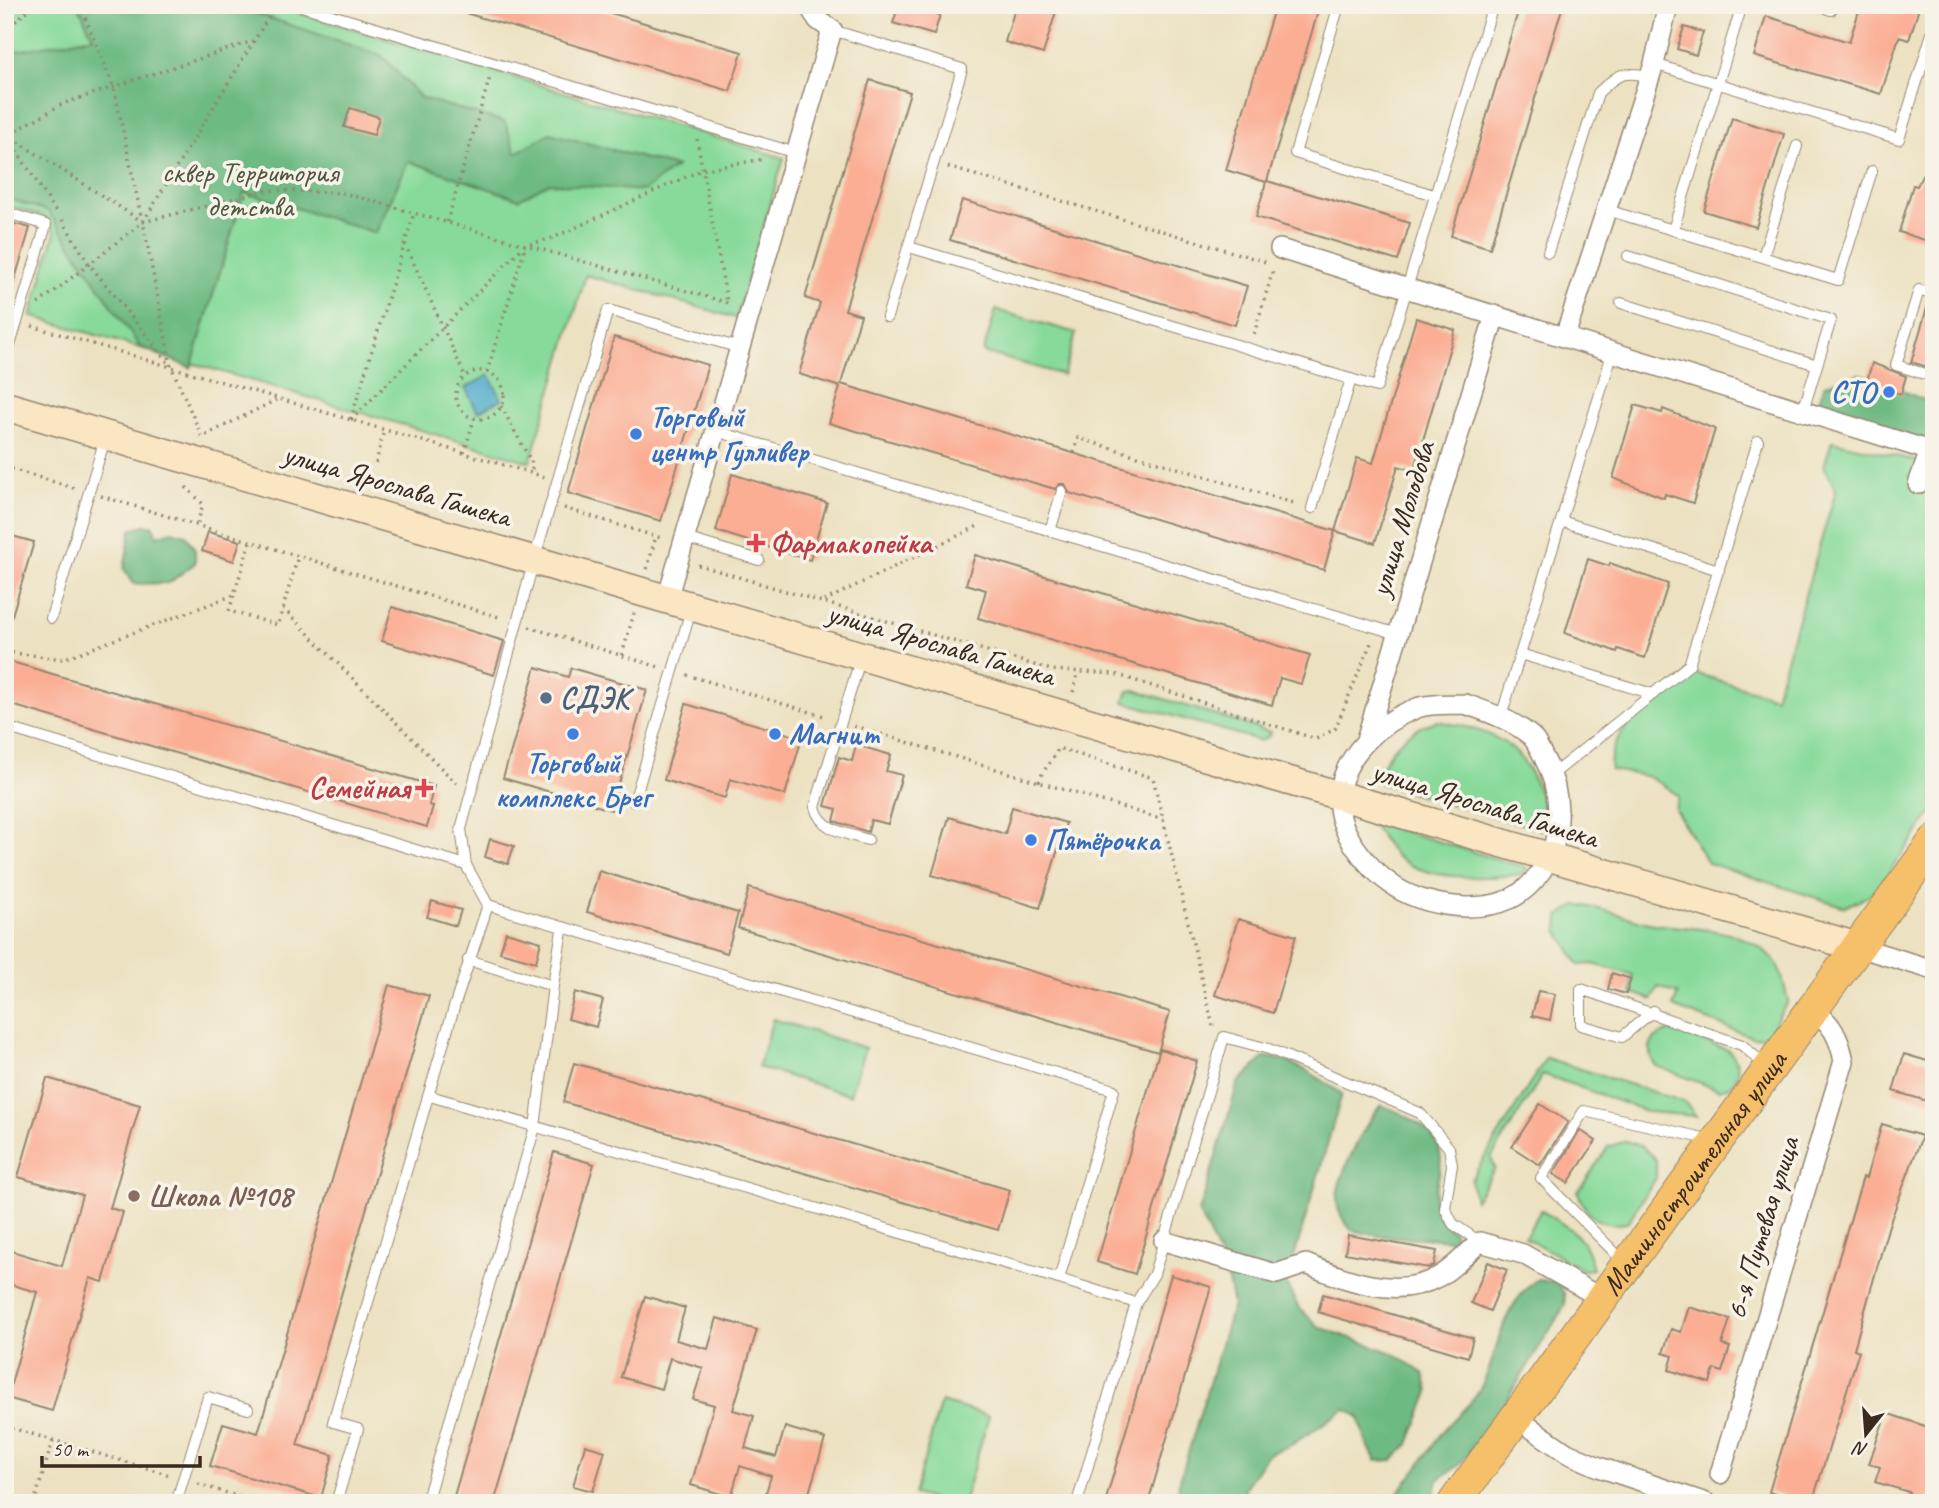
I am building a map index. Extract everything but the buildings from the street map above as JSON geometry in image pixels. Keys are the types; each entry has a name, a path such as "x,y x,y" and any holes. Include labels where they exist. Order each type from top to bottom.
{"main road":[{"name":"улица Ярослава Гашека","path":"5,406 1858,947"},
{"name":"Машиностроительная улица","path":"1454,1503 1767,1068 1934,842"}],"street":[{"path":"679,602 682,547 832,30 818,20 808,5"},
{"path":"1565,336 1652,70 1668,5"},
{"path":"1280,249 1932,451 1918,484"},
{"name":"улица Молодова","path":"1366,740 1495,315"},
{"path":"1465,704 1501,717 1533,738 1553,774 1559,817 1549,858 1530,888 1494,907 1444,906 1396,887 1363,857 1348,834 1341,812 1339,795 1356,752 1366,740 1391,721 1419,707 1465,704"},
{"path":"1858,947 1934,970"},
{"name":"6-я Путевая улица","path":"1720,1474 1844,1061 1839,1039 1828,1020 1812,1009"},
{"path":"1164,1241 1276,1274 1306,1264 1338,1277 1381,1286 1406,1287 1438,1277 1480,1242 1523,1254 1601,1298"},
{"path":"1515,1417 1567,1453 1599,1468 1706,1503"}],"lane":[{"path":"298,5 796,153"},
{"path":"1339,5 1295,153 1434,195"},
{"path":"909,247 1377,387 1493,5"},
{"path":"1673,230 1742,5"},
{"path":"1817,5 1831,10 1833,5"},
{"path":"1548,252 1598,93 1613,78 1628,72 1652,70 1718,84 1899,139 1934,27"},
{"path":"832,30 962,69 887,317"},
{"path":"1763,257 1797,146"},
{"path":"1607,209 1838,280 1872,171"},
{"path":"5,212 46,225 5,362"},
{"path":"1628,256 1831,320 1802,411"},
{"path":"1934,295 1919,290 1896,365 1934,377"},
{"path":"1621,303 1817,365"},
{"path":"740,348 608,310 534,560 461,829 466,865 488,905 562,930 1114,1090 1059,1279"},
{"path":"1501,717 1613,351"},
{"path":"1312,508 1351,379"},
{"path":"716,431 1398,634"},
{"path":"51,618 106,435"},
{"path":"1553,774 1689,665 1758,441"},
{"path":"1051,530 1062,491"},
{"path":"1561,521 1718,570"},
{"path":"682,547 759,560"},
{"path":"634,802 673,671 679,602"},
{"path":"1520,654 1653,694"},
{"path":"862,656 815,807 818,818 825,826 868,840"},
{"path":"5,727 466,865"},
{"path":"336,1503 358,1429 333,1422 468,960 488,905"},
{"path":"426,1503 536,1127 562,930"},
{"path":"468,960 553,986"},
{"path":"1653,1011 1622,1037 1581,1025 1581,989 1653,1011 1742,1045 1767,1068"},
{"path":"1077,1503 1136,1303 1154,1274 1224,1037 1269,1049 1420,1113 1449,1148 1452,1165 1445,1208 1453,1224 1480,1242"},
{"path":"430,1096 1136,1303"},
{"path":"1625,1264 1541,1178 1584,1111 1716,1141"},
{"path":"176,1503 208,1397 248,1409"}],"path":[{"path":"5,31 33,5"},
{"path":"80,5 114,88 171,366 201,437 278,399"},
{"path":"17,321 143,222 276,5"},
{"path":"7,135 62,104 254,40"},
{"path":"447,222 494,63"},
{"path":"695,123 727,302"},
{"path":"7,135 143,222 268,190 344,193 751,309"},
{"path":"7,135 89,264 171,366"},
{"path":"351,420 525,244 553,238 702,170 765,159"},
{"path":"934,162 1275,265 1250,349"},
{"path":"351,420 414,213"},
{"path":"405,244 465,376"},
{"path":"487,372 525,244"},
{"path":"17,321 557,480"},
{"path":"477,371 487,372 502,383 505,392 501,406 492,416 474,419 465,414 456,398 457,388 465,376 477,371"},
{"path":"501,406 533,465 531,473"},
{"path":"464,453 474,419"},
{"path":"376,463 384,429"},
{"path":"1074,453 1078,439 1312,508"},
{"path":"5,467 1164,820"},
{"path":"187,487 203,504 197,525"},
{"path":"550,504 682,547 822,602 1051,670 1115,674 1316,739 1335,729 1377,628"},
{"path":"822,602 999,515"},
{"path":"250,541 229,611 278,625 298,556"},
{"path":"5,652 63,659 234,595"},
{"path":"283,608 470,797"},
{"path":"1039,782 1043,767 1055,759 1058,748 1153,778 1212,1025 1224,1037"},
{"path":"5,1426 259,1503"},
{"path":"34,1503 53,1440"}],"green space":[{"name":"сквер Территория детства","path":"5,5 273,5 784,158 736,318 586,275 530,462 31,316 55,232 44,216 5,205"},
{"path":"78,5 230,5 381,55 421,98 505,122 516,153 550,133 676,167 643,191 549,183 519,199 408,161 376,233 244,192 191,368 140,347 48,211 5,198 5,53 93,37"},
{"path":"996,310 1076,333 1063,375 983,352"},
{"path":"1861,374 1934,404 1934,444 1825,411 1819,401 1825,384"},
{"path":"1832,441 1934,465 1934,810 1875,892 1845,907 1708,863 1675,809 1679,796 1651,777 1611,770 1611,755 1626,727 1652,702 1691,672 1775,697 1836,490 1824,466"},
{"path":"152,525 157,536 172,531 186,535 195,550 195,563 169,583 134,584 124,569 131,530"},
{"path":"1135,690 1270,732 1269,736 1261,741 1124,702 1128,691"},
{"path":"1437,721 1487,734 1513,749 1532,775 1539,793 1544,816 1542,830 1376,782 1385,761 1398,743 1416,730"},
{"path":"1370,821 1527,868 1522,874 1490,877 1454,876 1419,869 1392,852"},
{"path":"1576,905 1654,924 1704,929 1738,936 1766,952 1777,965 1788,1001 1767,1035 1754,1038 1673,1007 1678,994 1658,987 1652,1000 1631,992 1633,975 1593,964 1579,965 1558,930 1559,916"},
{"path":"773,1019 865,1048 850,1095 758,1067"},
{"path":"1673,1031 1728,1050 1738,1067 1732,1084 1719,1090 1656,1066 1650,1053 1652,1043 1660,1035"},
{"path":"1265,1057 1296,1065 1342,1094 1286,1284 1299,1308 1319,1327 1393,1353 1424,1374 1429,1392 1409,1444 1393,1460 1376,1461 1366,1441 1359,1417 1345,1409 1291,1445 1268,1454 1244,1489 1254,1503 1173,1503 1233,1304 1225,1268 1199,1213 1238,1083"},
{"path":"1546,1058 1685,1102 1696,1116 1648,1112 1543,1074 1491,1158 1495,1168 1475,1200 1471,1180"},
{"path":"1381,1105 1416,1122 1434,1138 1440,1155 1440,1171 1434,1203 1439,1217 1454,1231 1454,1240 1378,1236 1351,1230 1341,1216 1337,1200 1341,1178 1361,1136"},
{"path":"1626,1141 1643,1147 1656,1160 1656,1178 1627,1223 1609,1224 1590,1214 1578,1192 1608,1147"},
{"path":"1541,1210 1574,1233 1585,1247 1593,1269 1583,1270 1525,1237"},
{"path":"1536,1280 1556,1282 1564,1293 1565,1305 1504,1405 1460,1464 1438,1480 1431,1503 1388,1503 1410,1478 1445,1429 1474,1398 1490,1367 1512,1308"},
{"path":"941,1402 989,1416 963,1503 945,1503 914,1494"}],"water":[{"path":"489,375 502,399 478,412 465,388"}],"place":[{"name":"СТО","path":"1889,392"},
{"name":"Торговый центр Гулливер","path":"636,434"},
{"name":"Фармакопейка","path":"756,543"},
{"name":"СДЭК","path":"546,698"},
{"name":"Торговый комплекс Брег","path":"573,734"},
{"name":"Магнит","path":"775,734"},
{"name":"Семейная","path":"424,788"},
{"name":"Пятёрочка","path":"1031,840"},
{"name":"Школа №108","path":"134,1196"}]}
